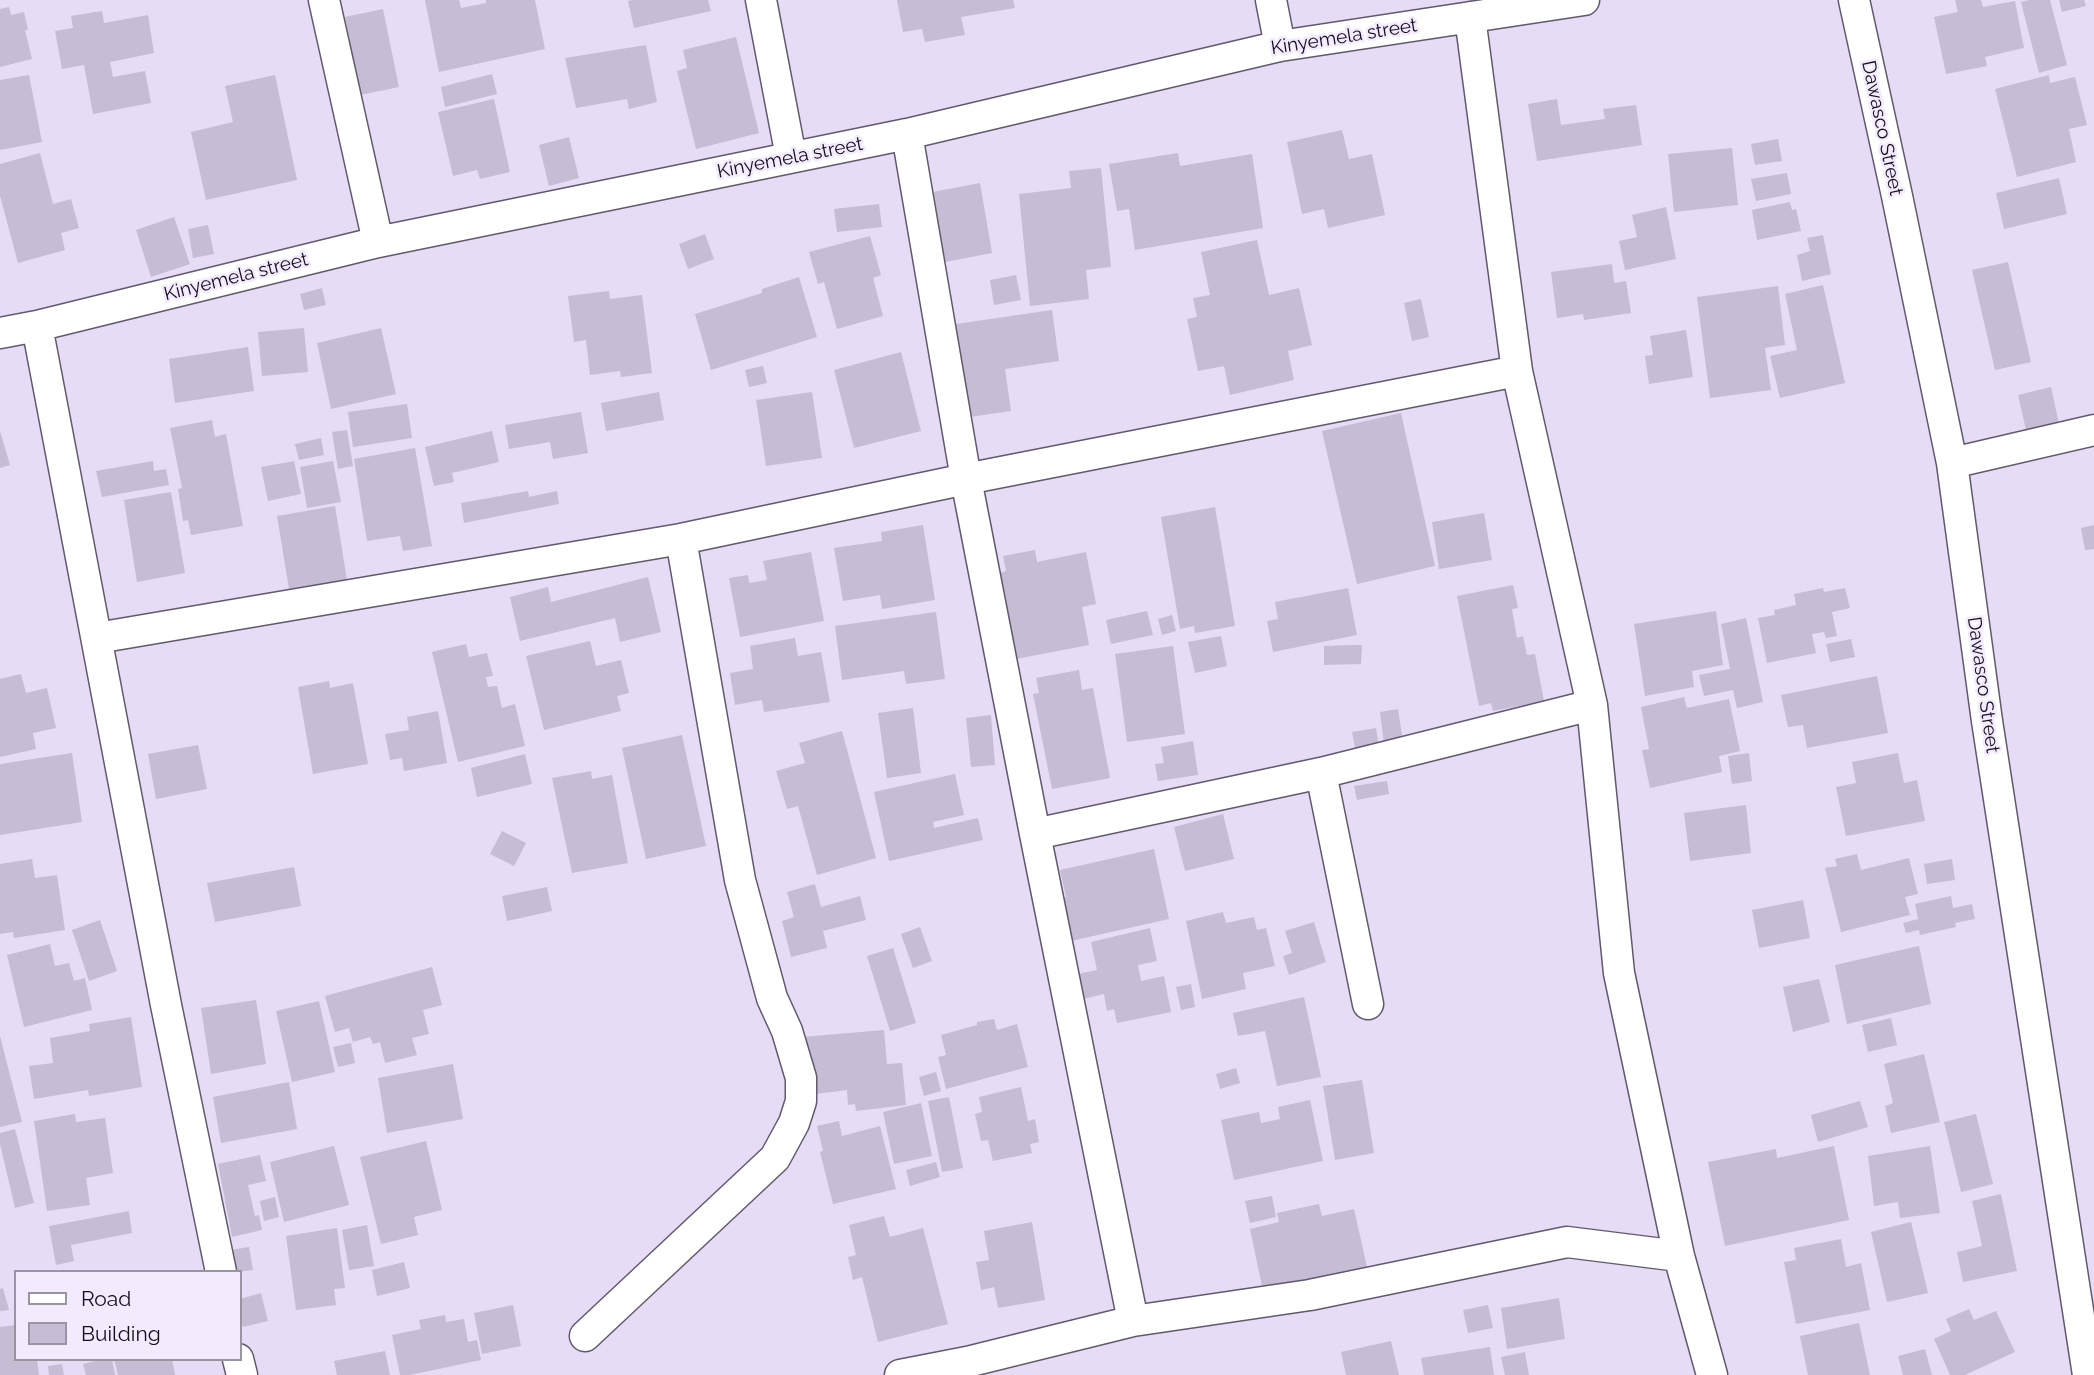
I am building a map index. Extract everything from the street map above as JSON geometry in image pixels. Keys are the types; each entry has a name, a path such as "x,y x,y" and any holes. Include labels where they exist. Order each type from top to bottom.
{"street":[{"path":"324,0 378,242"},
{"path":"761,0 791,157"},
{"path":"1271,0 1280,46"},
{"name":"Kinyemela street","path":"0,333 378,242 907,134 1280,46 1584,0"},
{"name":"Dawasco Street","path":"1854,0 1952,463 1987,720 2088,1375"},
{"path":"1470,17 1517,371 1592,705 1619,973 1679,1256 1712,1375"},
{"path":"907,134 967,480 1133,1321"},
{"path":"37,326 166,1005 221,1270"},
{"path":"97,638 681,539 1517,371"},
{"path":"1952,463 2094,430"},
{"path":"585,1336 775,1158 794,1123 801,1101 802,1078 796,1056 788,1031 772,998 740,880 681,539"},
{"path":"1035,834 1321,773 1592,705"},
{"path":"1321,773 1368,1004"},
{"path":"900,1375 967,1362 1133,1321 1310,1295 1567,1242 1679,1256"}],"building":[{"path":"425,0 459,0 461,8 486,3 486,0 535,0 545,49 439,72"},
{"path":"708,0 711,11 634,28 628,1"},
{"path":"897,0 1013,0 1015,8 961,17 965,35 925,42 922,29 903,32"},
{"path":"1955,0 1981,0 1983,7 2015,1 2024,48 1985,57 1987,66 1946,74 1934,17 1958,12"},
{"path":"2050,0 2067,65 2039,73 2021,2"},
{"path":"2059,0 2084,0 2086,6 2062,12"},
{"path":"9,7 11,15 24,12 32,59 0,67 0,9"},
{"path":"383,9 399,87 360,95 345,17"},
{"path":"102,11 104,23 148,15 154,53 110,62 113,77 145,71 151,103 93,114 84,65 62,69 55,31 73,28 71,16"},
{"path":"736,37 759,133 696,149 677,71 687,68 683,50"},
{"path":"646,45 657,102 629,109 627,99 576,108 565,58"},
{"path":"492,74 497,94 445,107 441,87"},
{"path":"29,75 42,142 0,150 0,80"},
{"path":"275,75 297,180 206,200 191,132 233,122 225,86"},
{"path":"2049,75 2050,83 2075,77 2087,125 2069,129 2076,162 2017,177 1995,89"},
{"path":"494,99 510,172 480,179 477,170 453,176 438,112"},
{"path":"1557,99 1561,125 1605,119 1603,109 1636,105 1642,145 1537,161 1528,104"},
{"path":"1342,130 1349,159 1372,154 1385,215 1328,228 1324,209 1302,214 1287,142"},
{"path":"569,137 579,178 549,186 539,145"},
{"path":"1778,139 1782,161 1755,165 1751,144"},
{"path":"1732,148 1738,205 1674,212 1668,154"},
{"path":"40,153 53,204 71,199 79,228 61,233 65,250 18,263 0,196 0,164"},
{"path":"1178,153 1180,166 1252,154 1263,228 1135,250 1129,209 1117,211 1109,164"},
{"path":"1101,168 1111,267 1086,270 1089,299 1030,306 1019,194 1071,188 1069,171"},
{"path":"1787,173 1791,194 1756,201 1751,179"},
{"path":"2059,178 2067,214 2004,229 1996,193"},
{"path":"980,183 992,253 945,262 933,192"},
{"path":"1790,202 1792,210 1796,209 1801,231 1757,240 1752,210"},
{"path":"879,204 882,227 837,232 834,209"},
{"path":"1666,207 1676,259 1625,270 1619,241 1637,237 1632,215"},
{"path":"174,217 190,264 151,277 136,230"},
{"path":"208,225 214,254 193,258 188,229"},
{"path":"705,234 714,259 688,269 679,244"},
{"path":"1823,235 1831,274 1802,281 1797,255 1810,251 1807,238"},
{"path":"870,236 881,275 873,278 883,316 837,329 824,282 818,284 809,252"},
{"path":"1257,240 1269,295 1299,288 1312,345 1288,351 1294,380 1230,395 1224,366 1198,371 1187,319 1197,317 1193,298 1210,295 1201,252"},
{"path":"2008,262 2031,362 1995,370 1972,270"},
{"path":"1612,264 1614,283 1626,281 1631,313 1584,320 1583,314 1557,318 1551,272"},
{"path":"1016,275 1021,300 994,305 990,280"},
{"path":"799,277 817,337 711,370 695,314 762,293 762,289"},
{"path":"1823,285 1845,383 1780,398 1770,356 1797,350 1785,294"},
{"path":"1778,286 1785,345 1765,348 1771,390 1710,398 1697,297"},
{"path":"322,288 326,305 304,310 300,294"},
{"path":"609,291 610,299 642,295 652,373 621,377 620,371 590,375 586,340 574,342 568,296"},
{"path":"1421,299 1429,337 1412,341 1404,303"},
{"path":"1052,310 1059,361 1005,369 1011,411 963,418 949,325"},
{"path":"304,328 308,372 262,376 258,332"},
{"path":"381,328 396,394 331,409 317,343"},
{"path":"1686,330 1693,377 1649,384 1645,356 1653,355 1650,336"},
{"path":"248,347 254,391 175,403 169,359"},
{"path":"901,352 921,431 854,448 834,370"},
{"path":"763,366 767,383 749,387 745,370"},
{"path":"2051,387 2059,424 2026,430 2018,395"},
{"path":"659,392 664,420 606,431 601,403"},
{"path":"812,392 822,458 766,466 756,400"},
{"path":"407,404 412,438 353,447 348,412"},
{"path":"581,412 588,453 553,459 550,442 509,449 505,425"},
{"path":"1401,413 1435,566 1357,584 1322,431"},
{"path":"212,420 215,437 226,434 243,526 191,535 188,520 183,521 178,489 182,488 170,428"},
{"path":"347,430 353,466 338,469 332,432"},
{"path":"0,431 10,465 0,468"},
{"path":"492,431 499,462 452,473 454,482 434,486 425,447"},
{"path":"321,438 324,455 299,460 295,444"},
{"path":"415,448 432,546 403,551 400,536 367,541 354,459"},
{"path":"153,461 154,471 166,469 169,485 102,497 96,471"},
{"path":"294,461 301,494 268,501 261,467"},
{"path":"333,461 341,502 307,508 300,467"},
{"path":"528,491 529,497 557,491 559,504 464,523 461,503"},
{"path":"171,492 185,573 137,582 124,500"},
{"path":"335,506 347,580 289,589 277,516"},
{"path":"1215,507 1235,626 1195,633 1194,626 1180,629 1161,517"},
{"path":"1484,513 1492,560 1439,569 1432,522"},
{"path":"923,525 935,600 882,609 880,595 843,601 834,548 882,541 881,532"},
{"path":"2094,525 2094,549 2085,550 2081,528"},
{"path":"1035,550 1037,562 1086,552 1096,604 1082,607 1089,645 1016,659 1000,573 1006,571 1003,556"},
{"path":"811,552 824,621 740,637 729,578 748,575 749,583 767,580 763,561"},
{"path":"648,577 661,632 620,642 615,618 520,641 510,597 548,587 551,602"},
{"path":"1513,585 1518,608 1512,609 1517,638 1523,636 1527,655 1535,654 1544,701 1493,711 1491,703 1479,706 1457,596"},
{"path":"1348,588 1357,635 1273,652 1267,621 1278,619 1275,602"},
{"path":"1823,588 1824,592 1845,588 1850,608 1832,612 1837,636 1826,638 1824,632 1812,634 1816,653 1767,663 1758,618 1775,615 1774,610 1796,605 1794,594"},
{"path":"1147,611 1153,635 1111,644 1106,620"},
{"path":"1716,611 1723,665 1692,671 1694,687 1645,696 1634,624"},
{"path":"936,612 945,679 906,684 904,671 842,680 835,626"},
{"path":"1172,615 1176,631 1162,635 1158,619"},
{"path":"1746,618 1763,702 1737,708 1733,690 1704,696 1699,675 1730,669 1721,624"},
{"path":"1221,636 1227,666 1195,673 1188,642"},
{"path":"795,638 798,656 821,652 830,702 764,712 762,700 735,705 730,673 753,669 750,646"},
{"path":"1851,639 1855,657 1830,662 1826,644"},
{"path":"590,641 596,666 621,660 629,693 617,696 621,711 544,730 526,656"},
{"path":"466,644 469,657 487,653 493,676 486,677 488,687 497,686 502,708 515,704 525,746 458,762 432,652"},
{"path":"1362,645 1361,664 1324,665 1324,646"},
{"path":"1173,646 1185,734 1127,742 1115,654"},
{"path":"1079,670 1082,690 1093,688 1110,778 1052,789 1033,694 1039,693 1036,678"},
{"path":"21,674 26,693 47,688 56,728 33,733 36,749 0,757 0,679"},
{"path":"1877,676 1888,733 1807,748 1803,725 1788,727 1781,695"},
{"path":"329,681 330,688 353,683 368,764 313,774 298,687"},
{"path":"1684,697 1687,708 1729,699 1740,751 1719,756 1722,772 1650,788 1642,750 1649,749 1641,707"},
{"path":"913,708 921,773 887,778 878,713"},
{"path":"1398,709 1403,741 1384,744 1380,712"},
{"path":"438,711 447,763 404,771 402,758 390,760 385,734 409,730 407,717"},
{"path":"991,715 995,765 971,767 966,718"},
{"path":"1376,728 1379,748 1356,752 1352,732"},
{"path":"842,731 876,858 817,875 798,806 787,809 776,771 805,763 799,743"},
{"path":"682,735 706,846 646,859 622,748"},
{"path":"1193,741 1198,775 1158,781 1155,764 1164,763 1161,747"},
{"path":"198,745 207,789 156,799 148,754"},
{"path":"72,753 82,822 0,835 0,764"},
{"path":"1749,753 1752,781 1732,784 1728,756"},
{"path":"1898,753 1904,783 1917,780 1925,821 1846,836 1836,787 1856,783 1852,762"},
{"path":"525,754 532,784 477,797 471,768"},
{"path":"591,771 592,779 612,775 628,863 572,873 552,778"},
{"path":"955,774 964,815 933,822 934,828 978,818 983,840 889,861 874,792"},
{"path":"1387,781 1389,794 1357,800 1354,786"},
{"path":"1746,805 1751,853 1690,861 1684,813"},
{"path":"1223,814 1234,859 1185,871 1174,827"},
{"path":"502,831 526,843 514,866 490,854"},
{"path":"1154,849 1169,919 1071,941 1061,898 1066,897 1060,870"},
{"path":"1857,854 1861,870 1909,858 1918,894 1905,897 1910,915 1841,932 1825,868 1837,866 1835,859"},
{"path":"32,859 35,878 57,875 65,930 14,938 13,932 0,934 0,864"},
{"path":"1952,859 1955,880 1927,884 1924,864"},
{"path":"294,867 301,906 215,922 207,883"},
{"path":"815,884 821,907 860,896 866,920 823,931 827,948 791,957 782,921 794,917 787,892"},
{"path":"547,887 552,911 507,921 502,896"},
{"path":"1951,896 1953,908 1972,904 1975,919 1955,923 1956,927 1920,935 1919,930 1906,933 1903,923 1918,919 1915,904"},
{"path":"1803,900 1810,938 1759,948 1752,910"},
{"path":"1223,912 1226,923 1254,917 1257,930 1266,928 1275,966 1243,973 1246,989 1202,999 1186,921"},
{"path":"100,920 117,971 89,981 72,930"},
{"path":"1314,922 1326,962 1289,975 1283,956 1292,953 1285,931"},
{"path":"920,927 932,961 913,968 901,934"},
{"path":"1150,928 1157,961 1138,965 1141,981 1164,976 1171,1012 1117,1023 1114,1009 1107,1011 1104,994 1083,999 1078,974 1097,970 1091,942"},
{"path":"50,944 55,966 69,963 74,981 85,978 92,1010 24,1027 7,955"},
{"path":"1919,946 1931,1004 1847,1024 1835,965"},
{"path":"893,948 916,1023 890,1031 867,956"},
{"path":"432,967 442,1005 423,1010 429,1034 412,1038 417,1055 385,1063 380,1042 373,1044 370,1037 353,1042 349,1028 335,1032 325,996"},
{"path":"1819,979 1830,1022 1793,1032 1783,987"},
{"path":"1191,984 1195,1007 1181,1010 1176,987"},
{"path":"1304,997 1321,1077 1277,1086 1265,1031 1238,1036 1233,1013"},
{"path":"256,1000 266,1064 211,1074 201,1008"},
{"path":"319,1001 335,1072 292,1082 276,1011"},
{"path":"131,1017 142,1087 89,1096 88,1090 34,1099 29,1066 53,1063 50,1038 90,1031 89,1024"},
{"path":"1891,1018 1897,1045 1868,1052 1862,1025"},
{"path":"994,1019 997,1030 1017,1024 1028,1067 946,1089 938,1057 946,1055 941,1035"},
{"path":"884,1030 887,1064 902,1063 906,1105 856,1111 855,1104 848,1105 847,1090 808,1095 802,1037"},
{"path":"0,1036 22,1122 0,1127"},
{"path":"351,1043 355,1063 338,1067 333,1047"},
{"path":"1924,1054 1940,1122 1891,1133 1885,1106 1893,1103 1884,1064"},
{"path":"453,1064 463,1119 387,1133 378,1078"},
{"path":"1236,1068 1240,1083 1220,1089 1216,1074"},
{"path":"936,1072 941,1091 924,1096 919,1077"},
{"path":"1362,1080 1374,1153 1335,1160 1323,1086"},
{"path":"289,1082 297,1129 221,1143 213,1097"},
{"path":"1021,1087 1028,1121 1035,1119 1039,1142 1030,1144 1032,1153 993,1161 988,1140 981,1141 975,1114 982,1112 979,1097"},
{"path":"949,1097 963,1168 942,1172 928,1101"},
{"path":"1310,1100 1323,1161 1234,1180 1221,1120 1259,1112 1261,1123 1280,1119 1278,1107"},
{"path":"1860,1101 1868,1127 1818,1142 1811,1115"},
{"path":"921,1103 932,1156 894,1164 883,1112"},
{"path":"75,1114 76,1122 105,1118 113,1173 86,1178 90,1205 47,1211 34,1121"},
{"path":"1976,1114 1993,1184 1961,1192 1944,1122"},
{"path":"839,1121 842,1136 880,1126 896,1189 833,1204 820,1152 823,1151 817,1126"},
{"path":"15,1129 34,1203 15,1208 0,1144 0,1133"},
{"path":"426,1141 442,1210 414,1217 418,1235 381,1244 360,1157"},
{"path":"334,1146 349,1205 284,1222 270,1162"},
{"path":"1834,1146 1849,1220 1725,1246 1708,1162 1776,1149 1777,1158"},
{"path":"1930,1146 1940,1213 1900,1218 1898,1202 1874,1206 1868,1156"},
{"path":"260,1155 266,1181 248,1185 255,1216 259,1215 262,1230 232,1237 218,1164"},
{"path":"936,1162 940,1177 910,1186 906,1170"},
{"path":"2001,1194 2017,1271 1963,1282 1957,1252 1982,1246 1972,1201"},
{"path":"1272,1196 1276,1217 1250,1223 1245,1201"},
{"path":"275,1197 279,1217 264,1221 260,1201"},
{"path":"1319,1204 1322,1216 1354,1209 1367,1267 1263,1291 1250,1229 1279,1222 1277,1213"},
{"path":"129,1211 132,1233 71,1245 74,1261 56,1265 49,1226"},
{"path":"884,1216 890,1237 923,1228 948,1324 878,1342 862,1277 853,1280 848,1257 856,1255 849,1225"},
{"path":"1032,1222 1045,1300 998,1308 994,1287 981,1290 976,1262 989,1260 984,1231"},
{"path":"1911,1222 1928,1293 1887,1302 1871,1232"},
{"path":"367,1225 374,1266 349,1270 342,1230"},
{"path":"337,1228 345,1288 334,1289 336,1305 296,1310 286,1236"},
{"path":"1841,1239 1846,1267 1861,1263 1870,1310 1796,1324 1784,1262 1796,1260 1794,1248"},
{"path":"249,1247 253,1270 235,1270 231,1250"},
{"path":"404,1262 410,1288 377,1296 372,1270"},
{"path":"3,1288 9,1310 0,1311 0,1289"},
{"path":"261,1293 268,1321 243,1327 242,1298"},
{"path":"1559,1298 1565,1339 1507,1349 1501,1308"},
{"path":"513,1305 521,1346 482,1354 474,1313"},
{"path":"1488,1305 1493,1328 1468,1333 1463,1310"},
{"path":"1969,1309 1974,1320 1996,1311 2015,1352 1965,1375 1950,1375 1934,1339 1951,1331 1946,1319"},
{"path":"445,1315 446,1322 464,1319 468,1342 477,1340 481,1360 400,1375 392,1335 421,1329 419,1320"},
{"path":"1859,1323 1870,1375 1808,1375 1800,1336"},
{"path":"14,1325 14,1361 37,1361 39,1375 0,1375 0,1327"},
{"path":"1391,1341 1399,1375 1346,1375 1341,1352"},
{"path":"1490,1347 1494,1375 1424,1375 1421,1358"},
{"path":"1925,1349 1932,1375 1903,1375 1898,1356"},
{"path":"385,1351 390,1375 337,1375 334,1361"},
{"path":"1525,1352 1529,1375 1505,1375 1501,1357"},
{"path":"112,1361 115,1375 86,1375 83,1364"},
{"path":"114,1361 172,1361 175,1375 118,1375"},
{"path":"62,1364 64,1375 49,1375 48,1366"}]}
